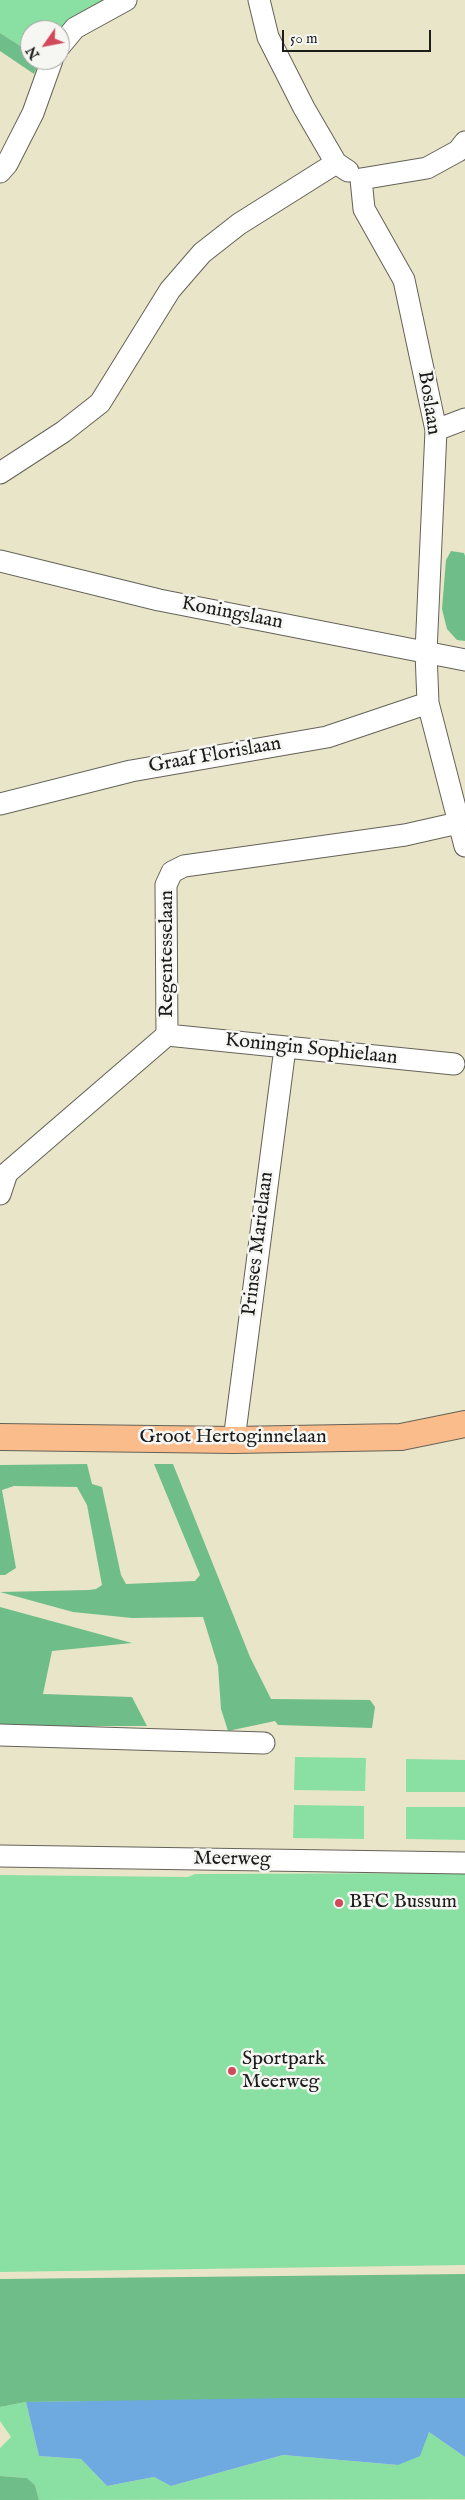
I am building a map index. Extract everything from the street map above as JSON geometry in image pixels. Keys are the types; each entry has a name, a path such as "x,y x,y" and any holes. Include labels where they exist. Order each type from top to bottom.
{"main road":[{"name":"Groot Hertoginnelaan","path":"0,1437 234,1440 401,1437 465,1424"}],"street":[{"path":"70,34 75,28 126,0"},
{"path":"260,0 268,37 304,108 336,163 361,179 427,168 458,151 465,142"},
{"path":"0,172 33,113 48,70"},
{"path":"0,472 63,432 100,403 170,290 202,253 239,224 336,163"},
{"name":"Boslaan","path":"361,179 364,209 404,280 436,430 426,652 428,703 465,846"},
{"path":"436,430 465,419"},
{"name":"Koningslaan","path":"0,561 159,600 465,660"},
{"name":"Graaf Florislaan","path":"0,804 131,771 327,738 428,703"},
{"name":"Regentesselaan","path":"0,1194 4,1174 167,1035 166,885 172,872 184,866 405,835 458,823"},
{"name":"Koningin Sophielaan","path":"167,1035 454,1064"},
{"name":"Prinses Marielaan","path":"234,1440 285,1048"},
{"path":"0,1735 264,1742"},
{"name":"Meerweg","path":"0,1856 465,1863"}],"green space":[{"path":"0,0 105,0 70,22 70,20 20,20 20,46 0,33"},
{"path":"0,33 20,46 20,65 0,51"},
{"path":"451,551 464,553 465,556 465,641 457,640 447,629 442,609 446,560"},
{"path":"87,1464 92,1484 102,1487 121,1575 126,1584 195,1581 200,1575 154,1464 173,1464 250,1657 271,1699 370,1700 375,1707 372,1728 278,1725 275,1721 228,1731 221,1709 218,1666 203,1617 132,1618 73,1612 0,1592 89,1590 96,1589 102,1585 87,1505 77,1487 14,1486 2,1490 16,1568 5,1575 0,1575 0,1465"},
{"path":"0,1607 132,1643 52,1651 43,1694 132,1697 147,1726 0,1726"},
{"path":"295,1757 366,1758 365,1791 294,1790"},
{"path":"406,1759 465,1760 465,1792 406,1792"},
{"path":"294,1805 364,1806 364,1839 293,1838"},
{"path":"406,1807 465,1807 465,1840 406,1839"},
{"name":"Sportpark Meerweg","path":"465,1873 465,2265 0,2272 0,1875 188,1877 195,1874"},
{"path":"465,2274 465,2398 26,2402 0,2407 0,2279"},
{"path":"26,2402 39,2456 81,2459 107,2486 154,2477 171,2486 283,2455 398,2465 429,2432 465,2457 465,2499 39,2500 35,2485 27,2478 0,2476 0,2448 11,2437 0,2421 0,2407"},
{"path":"0,2476 27,2478 35,2485 39,2500 0,2500"}],"water":[{"path":"286,2398 465,2398 465,2457 429,2432 420,2456 398,2465 283,2455 171,2486 154,2477 107,2486 81,2459 39,2456 26,2402"}],"place":[{"name":"BFC Bussum","path":"339,1903"},
{"name":"Sportpark Meerweg","path":"232,2071"}]}
